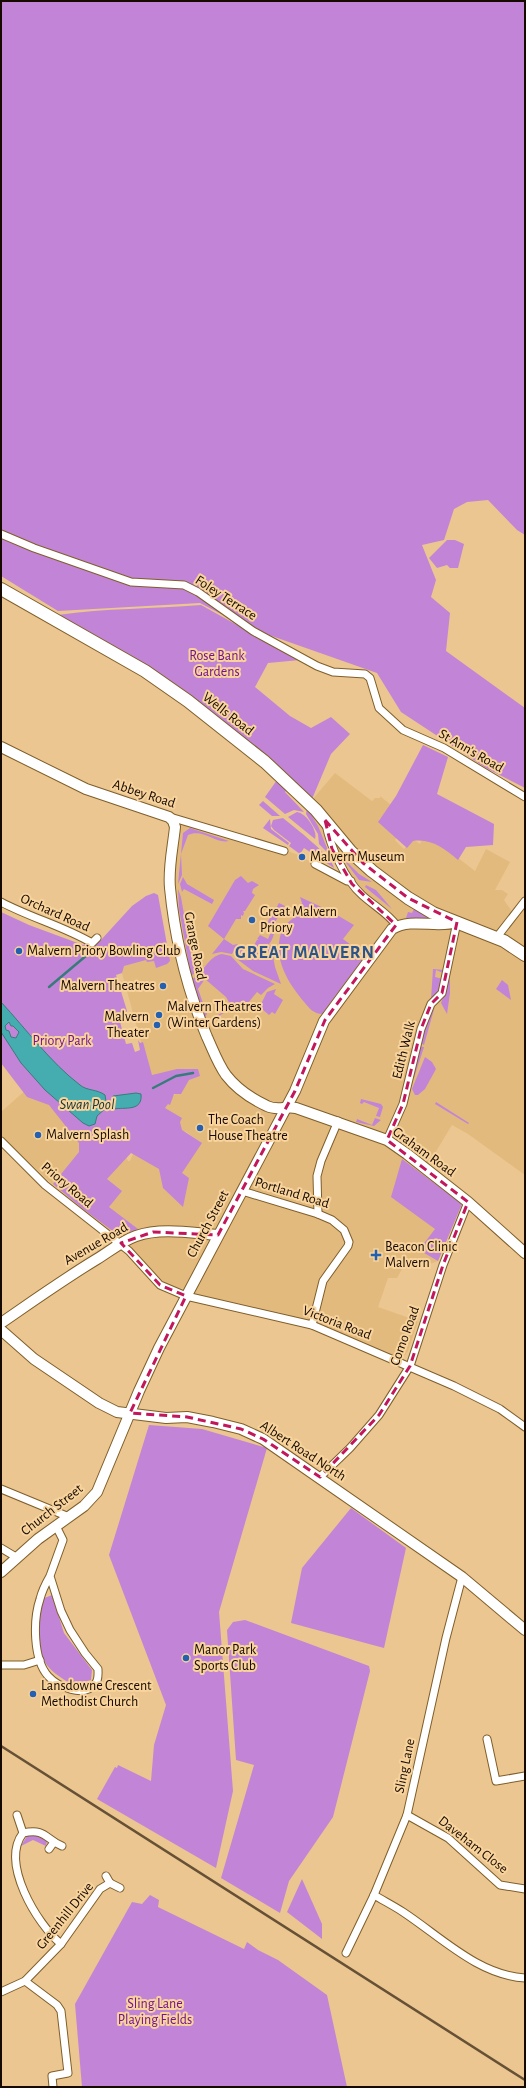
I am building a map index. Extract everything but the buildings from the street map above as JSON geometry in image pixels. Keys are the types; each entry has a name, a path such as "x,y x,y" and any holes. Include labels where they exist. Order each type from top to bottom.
{"highway":[{"name":"Wells Road","path":"1,589 145,671 163,684 265,762 325,820 351,852 383,879 426,909 497,937 525,955"}],"street":[{"name":"Foley Terrace","path":"1,534 34,548 131,582 184,585 198,592 253,631 317,666 333,672 365,674 370,678 379,708 403,730"},
{"name":"St Ann's Road","path":"403,730 444,748 525,797"},
{"name":"Abbey Road","path":"1,747 6,751 86,789 168,816 284,851"},
{"name":"Grange Road","path":"168,816 173,821 175,827 170,886 180,951 186,979 199,1016 220,1065 231,1081 268,1107 280,1109 287,1107"},
{"path":"325,820 332,849 359,893 388,915 397,926 413,923 441,925 457,922"},
{"path":"315,864 347,881 351,881"},
{"path":"497,937 525,900"},
{"name":"Orchard Road","path":"1,902 26,915 58,926 92,943 97,938"},
{"name":"Edith Walk","path":"387,1140 403,1104 417,1039 431,1004 442,993 457,922"},
{"name":"Church Street","path":"1,1572 16,1557 84,1506 97,1492 159,1348 287,1107 325,1020 383,939 397,926"},
{"name":"Graham Road","path":"287,1107 338,1122 387,1140 468,1202 525,1253"},
{"path":"318,1214 317,1176 321,1161 338,1122"},
{"name":"Priory Road","path":"1,1141 45,1185 121,1243"},
{"name":"Portland Road","path":"242,1191 318,1214 340,1225 349,1242 324,1281 312,1325"},
{"name":"Como Road","path":"320,1477 350,1448 379,1415 410,1366 443,1265 468,1202"},
{"name":"Avenue Road","path":"1,1323 55,1285 121,1243 137,1236 153,1232 185,1232 218,1236"},
{"name":"Victoria Road","path":"121,1243 160,1285 186,1296 312,1325 410,1366 500,1409 525,1427"},
{"name":"Albert Road North","path":"1,1330 34,1359 99,1403 117,1412 166,1418 187,1417 241,1429 263,1439 320,1477 462,1577 525,1630"},
{"path":"1,1489 69,1517"},
{"path":"50,1576 61,1611 70,1630 85,1653 98,1669 98,1680 94,1685 84,1690 73,1690 59,1685 48,1676 40,1660 37,1643 36,1621 39,1599 50,1576 63,1540 56,1526"},
{"path":"1,1548 16,1557"},
{"name":"Sling Lane","path":"346,1953 374,1895 407,1815 446,1638 462,1577"},
{"path":"1,1665 24,1665 40,1660"},
{"path":"487,1739 496,1781 525,1776"},
{"path":"17,1815 23,1833 16,1846 19,1880 28,1901 52,1936 61,1944"},
{"name":"Daveham Close","path":"407,1815 448,1838 500,1885 525,1889"},
{"path":"23,1833 38,1832 47,1835 54,1842 62,1846"},
{"path":"49,1850 54,1842"},
{"name":"Greenhill Drive","path":"106,1876 110,1883 120,1888"},
{"name":"Greenhill Drive","path":"1,1992 25,1981 61,1944 100,1889 110,1883"},
{"path":"374,1895 403,1912 474,1962 512,1977 525,1978"},
{"path":"25,1981 57,2005 60,2011 68,2073 52,2076 54,2087"}],"highlighted area":[{"path":"325,820 363,863 408,898 457,922 442,993 431,1004 421,1029 403,1104 387,1140 468,1202 443,1265 410,1366 379,1415 320,1477 263,1439 241,1429 187,1417 130,1413 186,1296 160,1285 121,1243 153,1232 218,1235 295,1091 325,1020 396,925 352,884 332,849"}],"shaded area":[{"name":"GREAT MALVERN","path":"335,773 372,801 375,798 380,798 380,796 391,805 379,820 397,837 395,840 404,849 413,839 420,844 423,838 444,847 475,871 486,849 510,862 495,890 502,890 508,894 504,900 515,916 525,904 525,1175 468,1134 452,1125 423,1173 461,1204 438,1261 427,1265 402,1269 397,1278 388,1278 378,1307 418,1321 408,1351 405,1355 399,1358 303,1319 195,1294 184,1289 170,1286 152,1273 132,1251 65,1196 1,1136 1,1112 27,1089 124,1153 128,1161 130,1161 134,1152 200,1142 185,1131 183,1134 164,1109 167,1100 177,1093 151,1078 120,966 182,948 173,893 175,849 180,827 185,821 272,845 298,855 339,877 341,871 306,807"}],"green space":[{"path":"1,1 525,1 525,535 517,530 488,500 467,502 454,509 444,540 422,545 436,580 431,597 450,613 446,651 525,708 525,788 486,768 401,712 377,673 246,627 200,603 58,611 1,576"},
{"path":"447,540 455,540 464,544 458,568 450,568 447,565 437,568 429,558"},
{"name":"Rose Bank Gardens","path":"201,605 300,660 268,663 255,687 290,716 311,728 331,717 350,734 331,754 312,799 277,768 58,615 93,611"},
{"path":"423,745 448,757 437,794 494,824 493,845 466,847 458,860 443,848 426,841 413,841 407,848 378,822 396,796"},
{"path":"277,780 287,789 285,792 304,812 294,810 285,814 265,797"},
{"path":"263,801 280,816 272,816 259,805"},
{"path":"307,808 318,826 330,855 319,844 318,834 306,814"},
{"path":"297,812 304,816 313,827 315,839 288,817"},
{"path":"283,818 320,849 327,856 334,868 304,848 300,854 289,846 291,843 271,826 273,820"},
{"path":"270,819 271,829 289,843 288,845 263,828"},
{"path":"190,828 229,841 219,840 199,833 188,835 181,854 182,875 178,884 183,833"},
{"path":"341,856 359,874 372,882 359,880"},
{"path":"241,876 248,883 252,881 259,885 253,889 252,893 255,895 245,911 243,911 243,916 241,915 241,919 236,919 224,939 208,926 235,880"},
{"path":"183,877 187,884 214,900 212,904 184,889 182,892 180,884"},
{"path":"382,884 435,921 406,918 408,912 412,913 414,909 381,885"},
{"path":"366,885 376,890 392,909 365,887"},
{"path":"178,889 181,897 192,960 195,966 200,969 191,976 179,909"},
{"name":"Priory Park","path":"154,893 158,895 170,961 167,964 156,968 154,961 147,962 146,960 124,966 122,973 116,975 127,1011 119,1018 126,1044 132,1043 135,1052 140,1050 138,1040 140,1043 143,1042 152,1075 177,1069 198,1069 200,1076 189,1080 181,1094 174,1094 170,1105 168,1104 165,1108 182,1118 180,1122 182,1130 202,1143 182,1173 189,1178 183,1207 163,1188 159,1169 131,1153 107,1179 122,1191 109,1207 138,1229 118,1235 53,1184 79,1152 79,1143 49,1105 27,1097 1,1063 1,912 29,925 83,945 100,941 132,906 146,896"},
{"name":"Great Malvern Priory","path":"300,897 330,911 354,925 343,939 358,950 357,952 362,960 322,1014 317,1013 308,1007 293,987 284,970 279,952 281,933 286,924 299,912 313,919 310,914 300,909 302,903"},
{"path":"279,903 285,906 272,927 267,923"},
{"path":"273,928 274,932 271,942 259,954 250,958 242,958 234,955 240,945 240,949 250,955 253,946 255,947 254,945 257,940 259,940 257,939 260,935 268,939"},
{"path":"224,939 233,945 238,944 232,954 221,952 212,954"},
{"path":"271,945 275,967 281,984 253,971 237,959 247,960 256,958"},
{"path":"222,954 231,956 243,969 275,984 261,995 257,992 243,1009 238,1004 219,1016 218,1015 225,1011 223,1008 230,1004 226,997 205,979 198,989 207,1014 205,1017 192,979 200,973 213,958"},
{"path":"433,969 444,970 443,973 436,970 435,977 443,979 437,995 431,999"},
{"path":"450,978 450,993 447,1014 441,1003"},
{"path":"502,980 508,985 511,1000 496,989"},
{"path":"276,989 274,994 283,1000 275,1014 272,1012 269,1015 262,1009 261,1004 267,992"},
{"path":"435,1006 424,1045 419,1042"},
{"path":"418,1046 424,1047 413,1078"},
{"path":"425,1057 432,1062 436,1069 425,1089 418,1095 415,1095 412,1089"},
{"path":"361,1099 381,1104 383,1107 380,1117 376,1116 379,1108 364,1102 362,1104 360,1103"},
{"path":"436,1102 469,1123 468,1124 435,1104"},
{"path":"375,1118 381,1120 374,1126 356,1122 357,1119 372,1125"},
{"path":"402,1159 462,1204 438,1261 419,1250 435,1229 391,1197"},
{"name":"Manor Park Sports Club","path":"149,1425 202,1429 267,1448 219,1612 233,1791 216,1868 97,1799 115,1767 117,1768 118,1765 151,1781 154,1745 166,1705 109,1555"},
{"path":"351,1508 406,1548 384,1648 291,1623 302,1568"},
{"path":"52,1595 64,1633 92,1670 91,1680 72,1685 51,1670 43,1658 39,1636 42,1599"},
{"path":"245,1620 369,1666 370,1671 333,1817 289,1881 280,1913 221,1878 254,1765 236,1760 227,1630 233,1622"},
{"path":"27,1836 37,1836 47,1841 46,1846 33,1840 21,1846"},
{"path":"302,1879 322,1924 322,1939 287,1912"},
{"name":"Sling Lane Playing Fields","path":"150,1895 159,1900 158,1907 244,1949 247,1942 258,1950 278,1960 327,1995 347,2087 82,2087 75,2004 132,1902 142,1904"}],"water":[{"name":"Swan Pool","path":"1,1002 69,1076 83,1087 105,1095 107,1107 97,1116 95,1124 89,1126 83,1123 45,1090 21,1063 1,1032","holes":["9,1022 11,1026 19,1032 16,1038 11,1037 9,1031 6,1030 5,1026"]},
{"path":"136,1093 141,1094 141,1100 136,1106 132,1108 114,1109 112,1107 113,1096"}],"waterway":[{"path":"49,987 87,955"},
{"path":"153,1088 176,1076 193,1073"},
{"path":"106,1104 112,1103"}],"railway":[{"path":"1,1746 525,2080"}],"place":[{"name":"Malvern Museum","path":"302,857"},
{"name":"Great Malvern Priory","path":"252,920"},
{"name":"Malvern Priory Bowling Club","path":"19,951"},
{"name":"Malvern Theatres","path":"163,986"},
{"name":"Malvern Theatres (Winter Gardens)","path":"159,1015"},
{"name":"Malvern Theater","path":"157,1025"},
{"name":"The Coach House Theatre","path":"200,1128"},
{"name":"Malvern Splash","path":"38,1135"},
{"name":"Beacon Clinic Malvern","path":"376,1255"},
{"name":"Manor Park Sports Club","path":"186,1658"},
{"name":"Lansdowne Crescent Methodist Church","path":"33,1694"}],"district":[{"name":"GREAT MALVERN","path":"305,953"}]}
